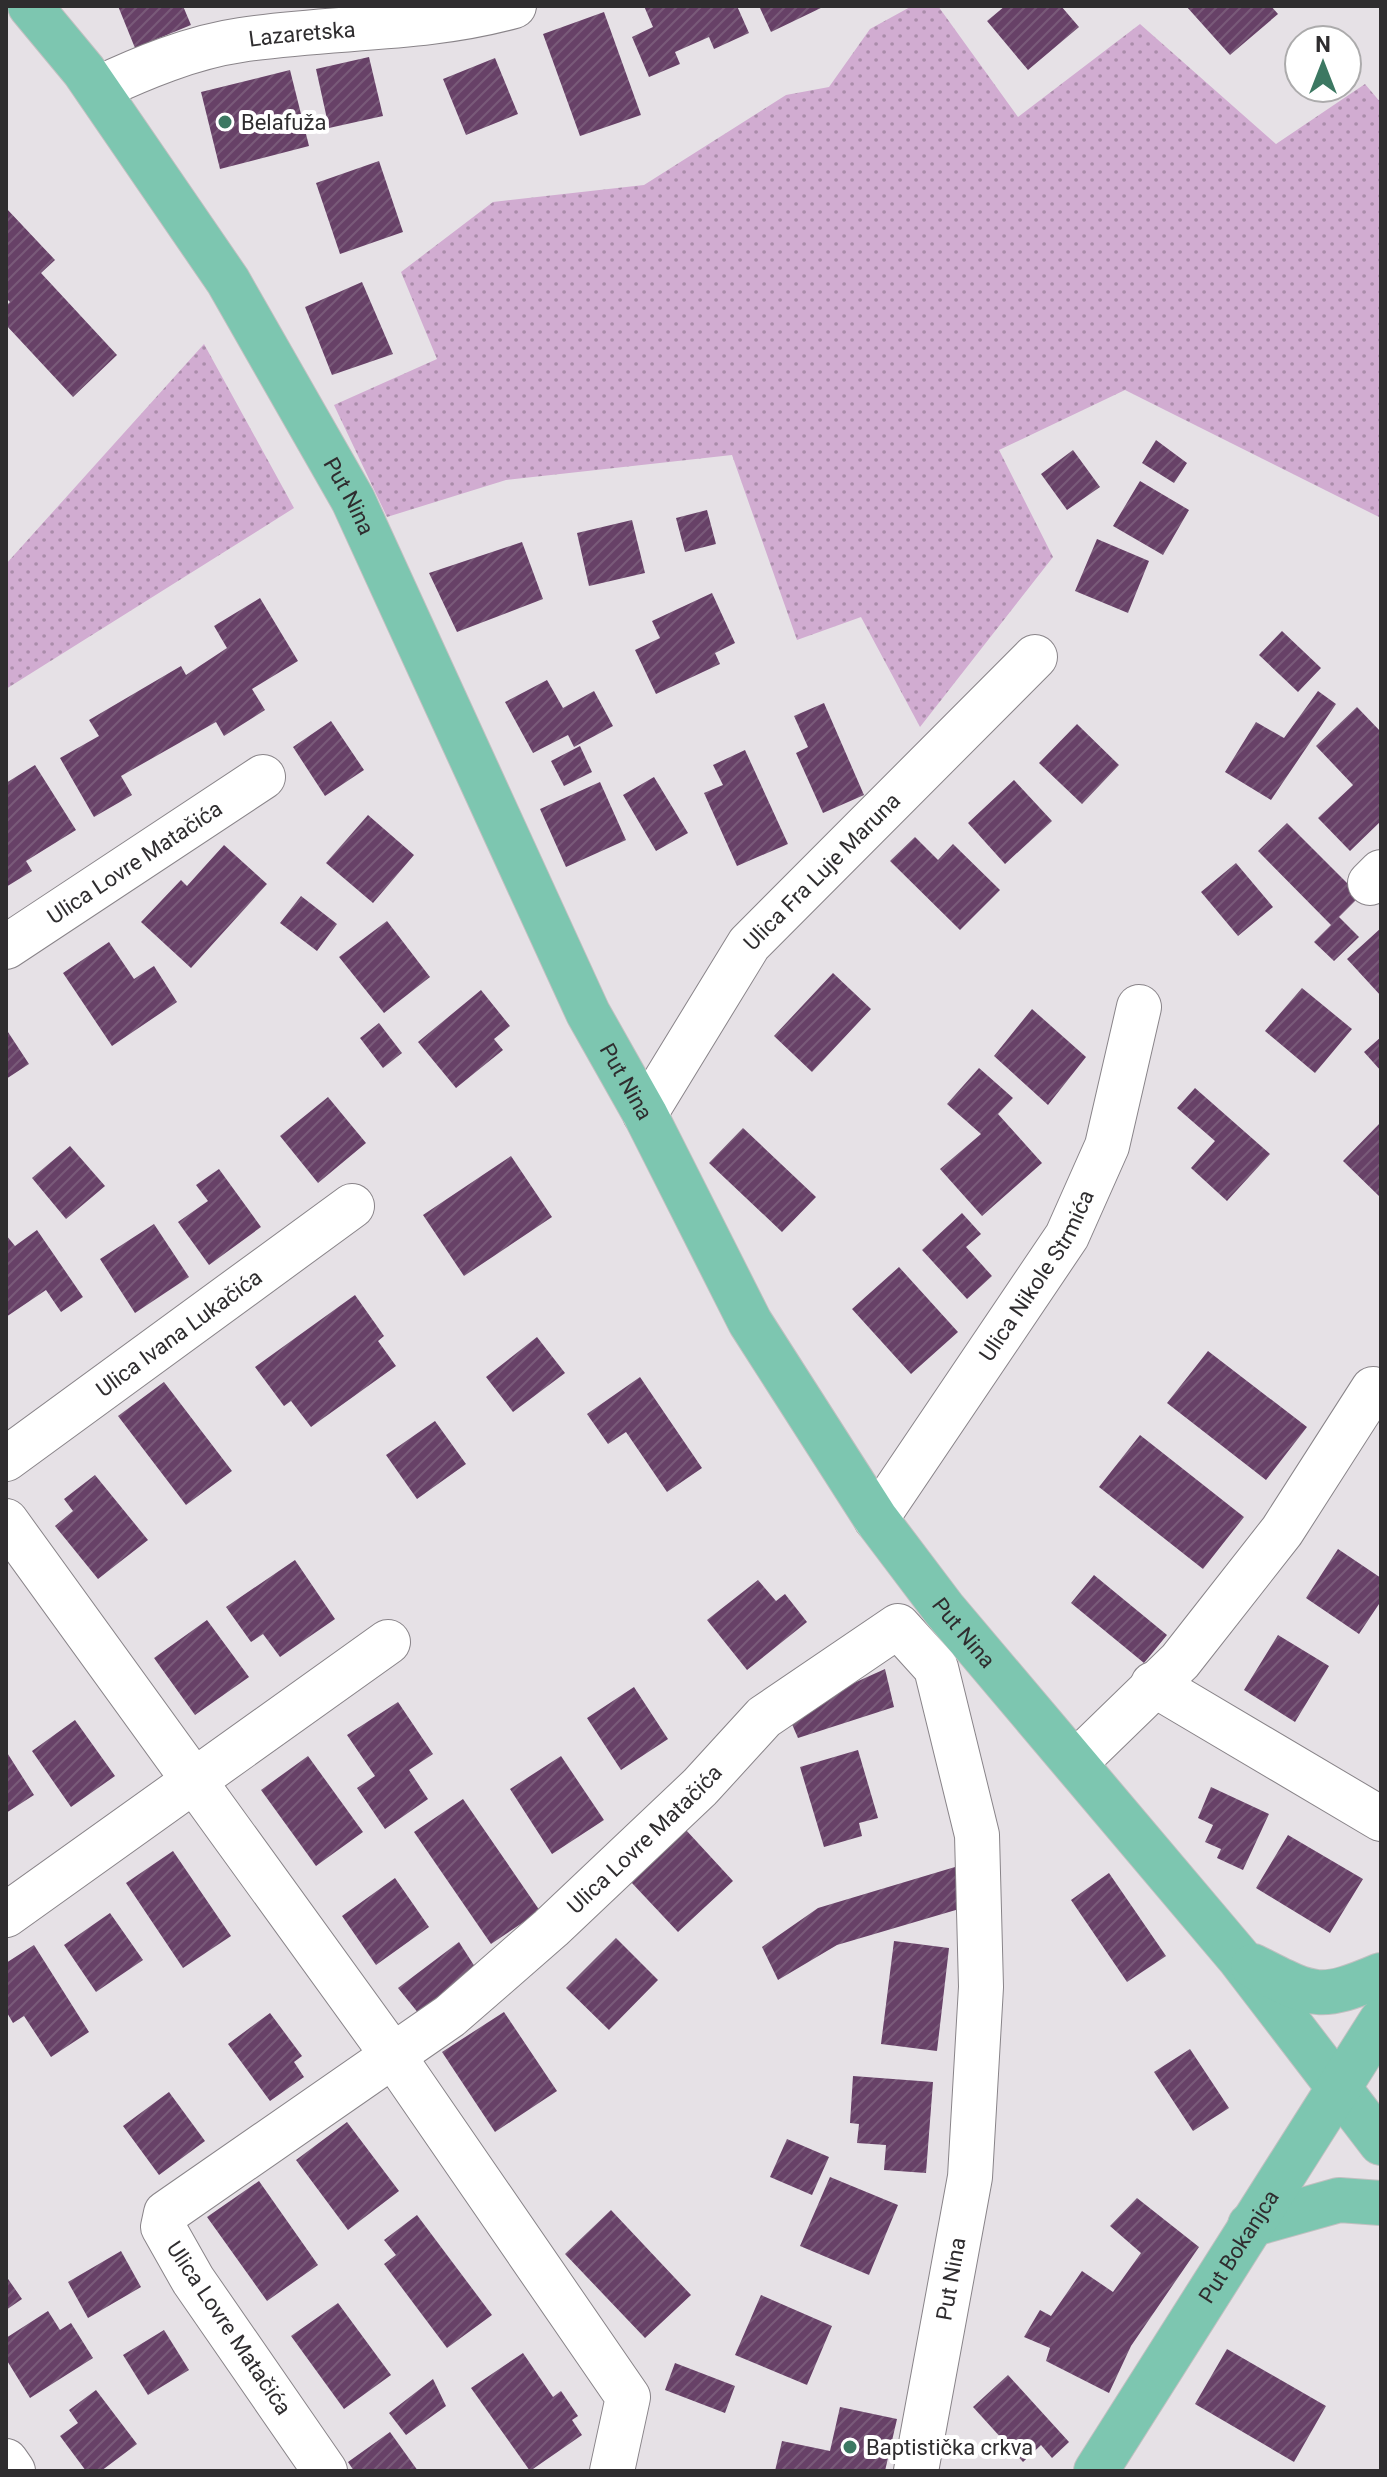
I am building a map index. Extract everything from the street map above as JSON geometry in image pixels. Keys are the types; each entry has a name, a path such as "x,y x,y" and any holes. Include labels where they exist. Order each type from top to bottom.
{"main road":[{"name":"Put Nina","path":"30,6 97,89 228,281 353,500 588,1013 645,1114 750,1322 876,1519 944,1609 1240,1959 1339,2084 1381,2143"},
{"path":"1240,1959 1308,1993 1340,1992 1381,1975"},
{"name":"Put Bokanjca","path":"1096,2471 1381,2021"},
{"path":"1250,2225 1339,2200 1381,2203"}],"street":[{"name":"Lazaretska","path":"97,89 141,69 239,40 476,17 514,6"},
{"name":"Ulica Fra Luje Maruna","path":"645,1114 749,944 1035,657"},
{"name":"Ulica Lovre Matačića","path":"6,947 263,777"},
{"name":"Ulica Nikole Strmića","path":"876,1519 1067,1236 1107,1146 1139,1007"},
{"name":"Ulica Ivana Lukačića","path":"6,1459 352,1206"},
{"path":"1076,1762 1180,1661 1282,1531 1373,1389"},
{"path":"6,1521 394,2057 628,2397 612,2471"},
{"name":"Ulica Lovre Matačića","path":"325,2471 193,2280 163,2227 166,2213 450,2016 551,1928 700,1787 764,1717 898,1626"},
{"name":"Put Nina","path":"898,1626 936,1668 977,1835 981,1987 970,2177 916,2471"},
{"path":"6,1915 388,1642"},
{"path":"1153,1684 1381,1819"},
{"path":"6,2461 13,2471"}],"shaded area":[{"path":"912,6 938,6 1018,117 1140,24 1276,144 1335,104 1363,104 1365,84 1381,103 1381,518 1125,390 999,450 1053,557 920,727 861,617 797,640 732,455 506,480 387,517 334,405 437,359 401,272 493,202 644,185 786,95 829,87 870,29"},
{"path":"204,344 294,508 6,689 6,564"}],"building":[{"path":"118,6 183,6 191,25 135,48"},
{"path":"644,6 737,6 749,33 714,49 709,37 675,52 680,64 649,77 632,37 653,27"},
{"path":"759,6 825,6 771,32"},
{"path":"1005,6 1061,6 1079,27 1028,70 987,21"},
{"path":"1186,6 1271,6 1278,14 1230,55"},
{"path":"604,12 641,115 580,136 543,34"},
{"path":"369,57 383,116 329,128 316,69"},
{"path":"495,58 518,114 466,135 443,79"},
{"path":"290,70 309,146 220,169 201,92"},
{"path":"379,161 403,232 340,254 316,183"},
{"path":"6,208 55,260 41,273 117,355 73,397 6,325 6,306 10,302 6,298"},
{"path":"362,282 393,354 332,375 305,307"},
{"path":"1156,440 1187,463 1174,483 1142,463"},
{"path":"1073,450 1100,487 1067,510 1041,474"},
{"path":"1140,481 1189,510 1163,555 1113,526"},
{"path":"707,510 716,544 685,552 676,518"},
{"path":"632,520 645,573 589,586 577,533"},
{"path":"1097,539 1149,561 1128,613 1075,591"},
{"path":"522,542 543,599 457,632 429,573"},
{"path":"712,593 735,643 715,653 720,664 656,694 635,650 660,638 652,621"},
{"path":"260,598 298,661 252,689 265,710 224,736 216,722 121,776 132,795 94,817 60,758 99,736 89,720 181,666 186,675 227,648 214,626"},
{"path":"1282,631 1321,668 1298,692 1259,655"},
{"path":"547,680 563,708 594,691 613,726 574,747 568,735 533,753 505,702"},
{"path":"1318,691 1336,704 1271,800 1225,772 1256,722 1284,738"},
{"path":"824,703 864,795 823,813 796,753 808,747 794,716"},
{"path":"1357,707 1381,732 1381,821 1350,851 1318,818 1353,785 1316,746"},
{"path":"331,721 364,770 325,796 293,747"},
{"path":"1077,724 1119,765 1082,804 1039,763"},
{"path":"580,746 592,772 564,786 551,761"},
{"path":"745,750 788,844 737,866 704,793 723,785 713,765"},
{"path":"35,765 76,830 26,861 32,871 6,887 6,783"},
{"path":"654,777 688,833 656,851 623,795"},
{"path":"1014,780 1052,821 1005,864 968,823"},
{"path":"600,782 626,840 566,867 540,809"},
{"path":"368,815 414,855 373,903 326,863"},
{"path":"1287,823 1360,896 1339,917 1359,937 1334,961 1314,942 1331,925 1258,851"},
{"path":"915,837 938,860 953,844 1000,890 960,930 890,861"},
{"path":"224,845 267,884 191,968 141,922 181,880 187,886"},
{"path":"1236,863 1273,907 1238,936 1201,892"},
{"path":"301,896 337,924 317,951 280,923"},
{"path":"387,921 430,977 384,1013 339,957"},
{"path":"1381,928 1381,996 1347,959"},
{"path":"109,942 134,979 154,966 177,1002 112,1046 63,973"},
{"path":"833,973 871,1009 812,1072 774,1036"},
{"path":"1302,988 1352,1029 1315,1073 1265,1031"},
{"path":"481,990 510,1026 494,1039 503,1050 456,1088 418,1042"},
{"path":"1032,1009 1086,1057 1048,1105 994,1056"},
{"path":"379,1023 402,1053 383,1068 360,1038"},
{"path":"6,1029 29,1064 6,1079"},
{"path":"1381,1037 1381,1071 1364,1052"},
{"path":"979,1068 1013,1098 998,1114 1042,1163 982,1216 940,1169 981,1134 947,1104"},
{"path":"1195,1088 1270,1154 1227,1201 1191,1168 1215,1141 1177,1108"},
{"path":"328,1097 366,1143 318,1183 280,1136"},
{"path":"1381,1122 1381,1198 1343,1161"},
{"path":"743,1128 816,1197 782,1232 709,1163"},
{"path":"70,1146 105,1186 66,1219 32,1178"},
{"path":"511,1156 552,1217 464,1276 423,1215"},
{"path":"219,1169 261,1227 209,1265 178,1222 208,1201 196,1185"},
{"path":"962,1213 981,1234 966,1247 992,1276 967,1299 922,1250"},
{"path":"154,1224 189,1277 135,1313 100,1259"},
{"path":"37,1230 83,1297 61,1312 46,1290 6,1317 6,1235 15,1246"},
{"path":"899,1267 958,1332 911,1374 852,1309"},
{"path":"355,1295 384,1336 378,1341 396,1366 311,1427 291,1401 284,1406 255,1367"},
{"path":"537,1337 565,1373 513,1412 486,1377"},
{"path":"1208,1351 1307,1427 1266,1480 1167,1403"},
{"path":"640,1377 702,1468 667,1492 626,1432 608,1444 587,1414"},
{"path":"164,1382 232,1471 186,1505 118,1416"},
{"path":"435,1421 466,1464 417,1499 386,1455"},
{"path":"1140,1435 1244,1517 1203,1569 1099,1487"},
{"path":"95,1475 148,1540 98,1579 55,1526 73,1511 64,1499"},
{"path":"1338,1549 1381,1578 1381,1601 1359,1634 1306,1598"},
{"path":"295,1560 335,1619 280,1657 263,1634 251,1642 226,1607"},
{"path":"1094,1575 1167,1635 1144,1663 1071,1603"},
{"path":"758,1580 776,1601 785,1594 807,1622 747,1670 707,1620"},
{"path":"207,1620 249,1677 195,1715 154,1658"},
{"path":"1278,1635 1329,1666 1295,1722 1244,1690"},
{"path":"885,1669 894,1707 798,1738 787,1713"},
{"path":"634,1687 668,1739 621,1770 587,1718"},
{"path":"398,1702 433,1754 409,1770 428,1799 385,1829 357,1788 375,1776 347,1735"},
{"path":"75,1720 115,1776 71,1807 32,1751"},
{"path":"858,1750 878,1818 859,1823 862,1836 824,1847 800,1767"},
{"path":"6,1751 34,1795 6,1813"},
{"path":"308,1756 363,1832 316,1866 261,1790"},
{"path":"561,1756 604,1820 552,1854 510,1789"},
{"path":"1211,1787 1269,1814 1243,1870 1217,1858 1221,1849 1205,1842 1213,1825 1198,1818"},
{"path":"463,1799 540,1911 491,1944 414,1832"},
{"path":"686,1830 733,1881 678,1932 631,1882"},
{"path":"1288,1835 1363,1879 1330,1933 1256,1888"},
{"path":"173,1851 231,1936 183,1968 126,1883"},
{"path":"955,1867 966,1907 837,1945 778,1980 762,1947 818,1908"},
{"path":"1109,1873 1166,1956 1127,1982 1071,1900"},
{"path":"395,1878 429,1927 376,1965 342,1916"},
{"path":"110,1913 143,1960 96,1992 64,1945"},
{"path":"616,1938 658,1980 609,2030 566,1988"},
{"path":"894,1941 949,1948 937,2051 881,2044"},
{"path":"459,1942 477,1970 419,2014 398,1988"},
{"path":"34,1945 89,2032 51,2057 24,2016 13,2023 6,2011 6,1963"},
{"path":"504,2012 557,2091 495,2132 442,2052"},
{"path":"270,2013 302,2056 294,2062 304,2077 270,2101 228,2044"},
{"path":"1190,2049 1229,2108 1193,2131 1154,2072"},
{"path":"853,2076 933,2082 926,2173 884,2170 886,2145 857,2143 859,2124 850,2123"},
{"path":"169,2092 205,2141 159,2175 123,2126"},
{"path":"347,2122 399,2191 348,2230 296,2160"},
{"path":"787,2139 829,2157 812,2195 770,2177"},
{"path":"830,2177 898,2205 869,2275 800,2246"},
{"path":"259,2181 318,2265 267,2301 207,2217"},
{"path":"1137,2198 1199,2247 1131,2346 1109,2393 1046,2361 1050,2348 1024,2337 1040,2310 1051,2316 1082,2271 1113,2292 1141,2253 1110,2226"},
{"path":"611,2210 691,2295 645,2338 565,2254"},
{"path":"417,2215 492,2315 447,2348 384,2264 396,2255 384,2240"},
{"path":"121,2251 141,2287 88,2318 68,2282"},
{"path":"6,2276 22,2299 6,2310"},
{"path":"761,2295 832,2326 807,2385 735,2355"},
{"path":"338,2303 391,2375 344,2409 291,2336"},
{"path":"48,2311 60,2330 71,2323 93,2358 30,2398 6,2359 6,2338"},
{"path":"164,2330 189,2370 148,2395 123,2355"},
{"path":"1227,2349 1326,2406 1294,2462 1195,2404"},
{"path":"523,2353 553,2397 561,2391 578,2416 572,2420 582,2435 530,2471 471,2388"},
{"path":"675,2363 735,2386 725,2413 665,2390"},
{"path":"1008,2375 1069,2442 1052,2458 1041,2445 1023,2462 973,2407"},
{"path":"433,2379 446,2406 406,2435 389,2413"},
{"path":"96,2390 137,2444 101,2471 86,2471 60,2436 78,2423 69,2410"},
{"path":"840,2407 897,2419 885,2471 775,2471 782,2441 830,2451"},
{"path":"390,2432 418,2471 354,2471 348,2462"}],"place":[{"name":"Belafuža","path":"225,122"},
{"name":"Baptistička crkva","path":"850,2447"}]}
